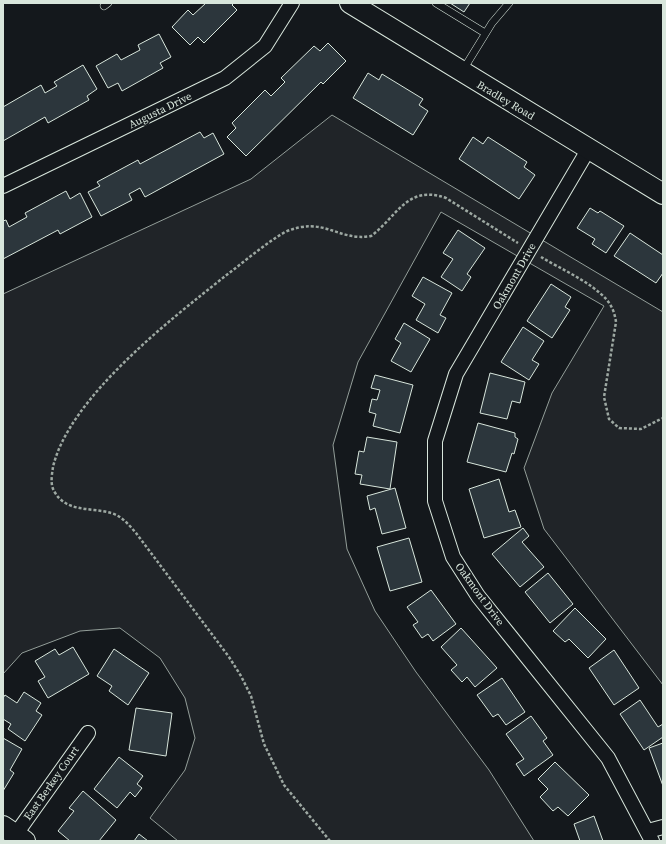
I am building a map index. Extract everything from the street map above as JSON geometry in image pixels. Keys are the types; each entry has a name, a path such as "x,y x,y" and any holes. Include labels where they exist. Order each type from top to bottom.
{"street":[{"name":"Augusta Drive","path":"3,186 225,78 265,46 292,3"},
{"name":"Bradley Road","path":"350,3 461,73 663,194"},
{"name":"Oakmont Drive","path":"588,150 456,374 435,441 435,501 453,557 478,596 608,758 650,836"},
{"name":"East Berkey Court","path":"13,835 88,732"},
{"path":"650,836 663,826"}],"lane":[{"path":"436,3 485,33"},
{"path":"461,73 485,33 509,3"}],"path":[{"path":"330,841 284,785 264,744 251,696 241,676 229,657 136,533 124,520 111,513 72,507 62,500 54,491 52,473 63,437 99,390 158,331 185,307 285,232 295,227 310,225 322,226 353,236 371,236 412,198 434,194 446,198 598,291 608,301 614,312 616,322 604,397 609,419 618,428 640,429 663,418"}],"shaded area":[{"path":"332,115 663,312 663,685 544,529 524,468 552,393 604,306 441,212 358,362 333,445 347,549 375,611 416,672 489,770 534,841 178,841 150,818 185,770 195,738 185,698 160,658 120,628 80,631 22,653 3,674 3,294 251,179"}],"building":[{"path":"206,3 234,3 232,5 237,10 204,43 198,37 190,45 172,27 188,10 193,15"},
{"path":"450,3 470,3 464,12"},
{"path":"159,34 171,57 160,63 163,68 122,91 118,83 108,88 96,66 117,54 121,60 140,50 138,45"},
{"path":"328,43 346,61 323,84 321,82 246,156 227,137 236,128 232,123 265,90 271,96 285,82 281,78 314,46 320,51"},
{"path":"83,65 97,89 87,96 89,100 48,123 45,117 3,141 3,107 41,85 45,93 57,86 54,82"},
{"path":"368,73 379,80 382,74 423,99 419,105 428,111 413,135 353,98"},
{"path":"200,132 204,138 213,133 224,154 145,197 140,188 129,194 132,200 101,216 88,192 100,186 97,182 138,160 140,164"},
{"path":"473,137 483,144 488,137 527,162 524,167 535,175 519,199 459,159"},
{"path":"66,191 70,199 80,193 92,217 60,234 58,230 3,259 3,221 6,220 9,227 27,217 25,213"},
{"path":"590,208 598,213 600,211 624,226 606,253 592,244 595,239 577,228"},
{"path":"458,230 485,248 467,274 471,277 462,291 441,277 453,259 443,253"},
{"path":"630,233 663,255 663,273 656,283 614,256"},
{"path":"423,277 452,293 440,315 446,318 438,333 416,320 425,304 412,296"},
{"path":"551,284 571,297 565,307 570,310 552,338 527,321"},
{"path":"404,323 430,339 411,372 391,361 401,343 395,339"},
{"path":"523,327 544,341 532,360 539,364 529,380 501,362"},
{"path":"490,373 525,382 520,403 512,401 507,419 480,413"},
{"path":"375,375 413,385 400,433 373,426 376,414 369,412 372,399 377,400 380,390 371,388"},
{"path":"478,423 515,433 515,437 518,439 514,454 512,453 506,472 467,462"},
{"path":"367,437 397,442 390,489 360,484 362,475 355,474 359,451 364,452"},
{"path":"499,479 509,512 515,510 521,527 484,538 469,489"},
{"path":"395,488 406,528 382,534 375,508 370,510 367,496"},
{"path":"523,528 529,536 522,542 544,567 520,587 492,554"},
{"path":"409,538 422,582 390,591 377,547"},
{"path":"548,573 573,604 550,623 525,592"},
{"path":"431,590 456,624 433,641 428,634 422,638 413,625 418,622 407,607"},
{"path":"575,608 606,639 588,658 569,639 565,642 553,631"},
{"path":"461,628 497,668 475,687 467,677 462,682 451,670 457,665 441,647"},
{"path":"73,647 89,674 48,698 38,681 45,677 35,661 55,649 59,655"},
{"path":"114,649 149,673 128,705 109,691 112,686 97,676"},
{"path":"614,650 639,688 614,705 589,668"},
{"path":"502,678 525,712 506,725 498,714 493,717 477,695"},
{"path":"24,692 41,703 36,711 42,715 25,741 8,729 11,724 3,719 3,698 5,695 17,703"},
{"path":"640,700 658,727 663,724 663,737 644,750 620,714"},
{"path":"136,708 172,713 166,756 129,750"},
{"path":"531,716 547,738 543,741 553,755 524,776 516,764 524,759 506,734"},
{"path":"3,738 22,749 10,770 14,773 3,791"},
{"path":"663,743 663,786 649,748"},
{"path":"119,757 143,776 137,784 142,788 135,797 130,792 117,808 94,789"},
{"path":"555,762 589,795 568,816 558,807 553,811 540,797 548,789 538,779"},
{"path":"83,791 116,820 99,841 70,841 58,831 74,811 69,808"},
{"path":"594,816 603,841 580,841 574,824"},
{"path":"139,834 148,841 134,841"}]}
